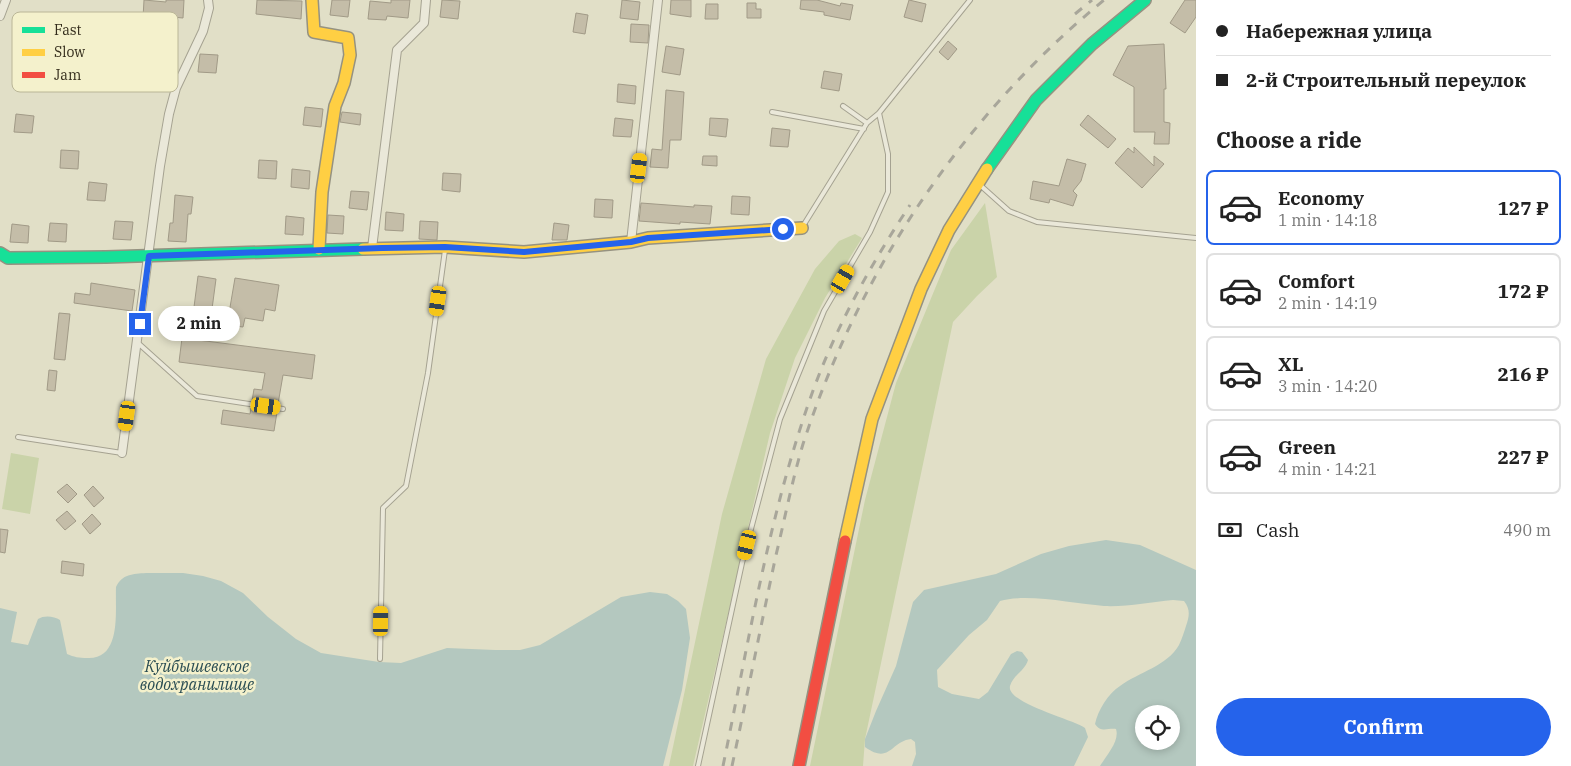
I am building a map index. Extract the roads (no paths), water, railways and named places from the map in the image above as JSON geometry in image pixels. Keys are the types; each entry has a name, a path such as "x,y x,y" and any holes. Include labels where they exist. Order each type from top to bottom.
{"street":[{"path":"0,16 6,0"},
{"path":"178,84 203,31 209,8 208,0"},
{"path":"312,0 314,32 348,38 350,55 344,83 335,106 322,192 319,249"},
{"path":"372,248 398,50 424,23 426,0"},
{"path":"631,242 658,0"},
{"path":"799,766 859,473 872,419 921,289 949,230 1000,149 1036,100 1092,44 1145,0"},
{"path":"122,453 160,166 175,92"},
{"path":"0,253 8,258 149,256 319,249 445,247 524,252 631,242 648,238 802,228"}],"lane":[{"path":"802,228 867,124 879,113 970,0"},
{"path":"843,106 867,124"},
{"path":"772,112 864,129"},
{"path":"698,766 742,563 780,419 824,311 870,232 888,192 888,154 879,113"},
{"path":"978,184 1009,211 1037,222 1196,238"},
{"path":"380,659 383,508 406,486 428,373 445,247"},
{"path":"138,343 197,396 283,409"},
{"path":"18,437 122,453"}],"water":[{"path":"1106,540 1140,545 1196,570 1196,766 1100,766 1112,748 1117,734 1116,729 1102,729 1095,724 1098,713 1104,703 1111,693 1127,681 1160,664 1174,652 1180,643 1189,614 1184,601 1173,600 1113,606 1024,598 1000,601 987,620 969,635 937,670 938,687 952,694 979,699 988,692 1011,654 1017,651 1022,652 1028,660 1010,686 1012,692 1018,698 1041,710 1085,728 1088,737 1074,766 912,766 916,754 915,742 911,739 904,741 890,751 880,754 865,747 865,739 896,666 913,602 924,590 996,574 1041,554 1069,546"},
{"name":"Куйбышевское водохранилище","path":"183,573 221,581 243,593 268,617 296,639 321,653 379,662 401,663 447,648 520,650 540,645 621,597 650,592 667,594 686,609 690,638 682,690 663,766 0,766 0,608 17,612 11,642 28,645 38,619 52,617 60,620 67,654 81,658 98,657 106,651 111,643 114,632 116,621 116,587 118,583 121,579 132,574"}],"railway":[{"path":"1075,14 1092,0"},
{"path":"732,766 776,555 799,458 826,380 854,318 886,258 922,201 962,146 1005,94 1053,45 1104,0"},
{"path":"723,766 770,537 809,402 829,350 853,300 880,252 910,205"}]}
